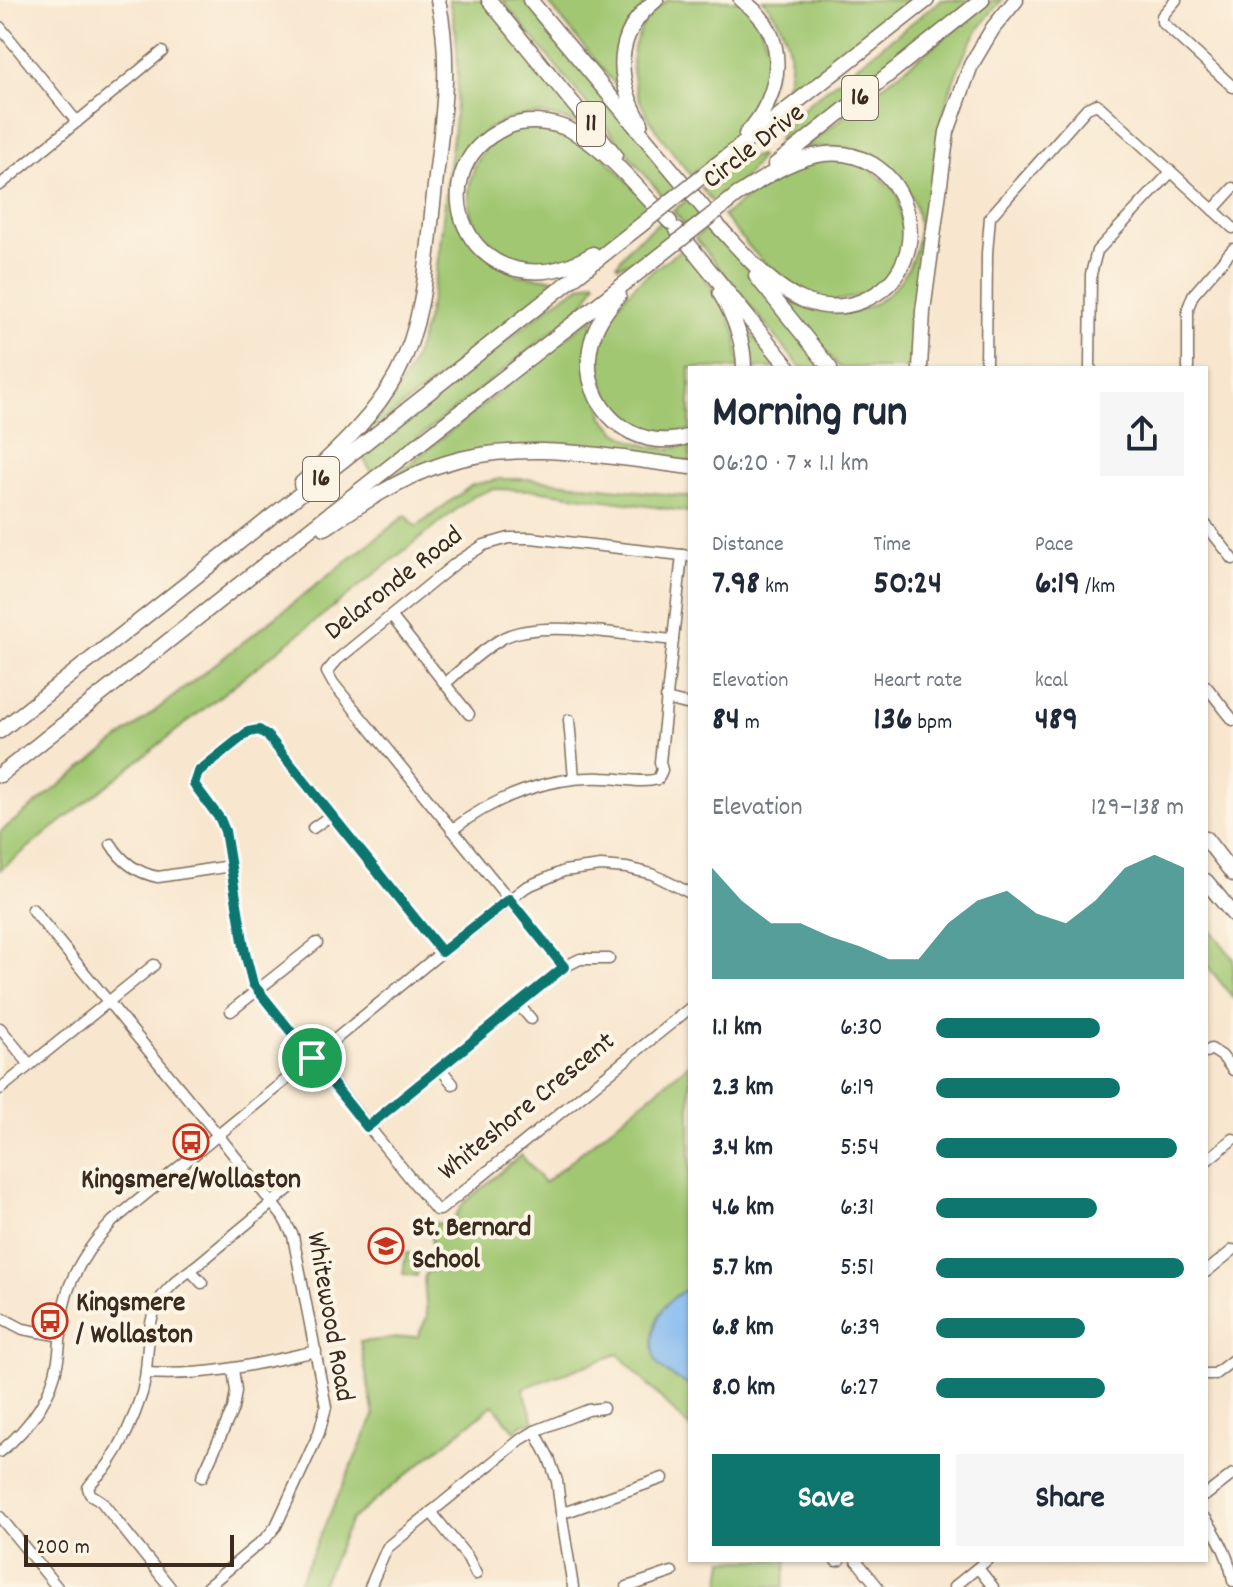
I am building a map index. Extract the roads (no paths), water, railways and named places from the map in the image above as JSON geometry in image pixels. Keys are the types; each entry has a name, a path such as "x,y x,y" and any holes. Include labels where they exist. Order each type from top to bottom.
{"highway":[{"path":"226,554 351,438 381,399 409,347 425,276 446,94 446,51 438,0"},
{"name":"11","path":"489,0 692,248"},
{"name":"11","path":"530,0 659,154"},
{"path":"656,0 630,29 622,66 632,104 659,154"},
{"path":"711,169 757,122 769,101 776,79 777,56 770,33 755,12 741,0"},
{"name":"Circle Drive","path":"641,225 927,0"},
{"name":"Circle Drive","path":"661,255 982,0"},
{"path":"920,366 923,311 947,132 971,65 993,28 1016,0"},
{"path":"641,225 564,268 551,272 513,269 491,258 467,232 458,200 461,178 472,156 501,130 525,122 551,124 574,132 595,146 670,222"},
{"name":"Circle Drive","path":"659,154 828,366"},
{"path":"716,224 781,288 803,300 828,307 853,304 875,294 895,275 906,254 910,230 906,204 885,173 866,161 839,154 815,155 789,165 737,195"},
{"name":"16","path":"0,731 641,225"},
{"path":"692,248 733,318 742,345 744,366"},
{"path":"692,248 787,366"},
{"path":"661,255 609,307 590,346 589,376 600,403 621,428 651,440 666,441 688,436"},
{"name":"16","path":"0,775 661,255"},
{"path":"250,576 385,491 424,471 454,461 492,453 533,451 688,467"},
{"path":"1208,842 1233,874"},
{"path":"1208,883 1233,914"}],"street":[{"path":"1176,0 1162,16 1162,22 1233,87"},
{"path":"0,27 77,122"},
{"path":"0,185 162,52"},
{"path":"986,366 990,217 1087,108 1097,104 1233,228"},
{"path":"1090,366 1091,274 1097,251 1171,172"},
{"path":"1213,210 1233,188"},
{"path":"1188,366 1188,308 1193,295 1233,249"},
{"path":"1208,527 1232,555"},
{"name":"Delaronde Road","path":"564,967 327,672 337,660 456,563 484,545 509,538 531,538 686,555"},
{"path":"452,830 474,814 506,798 574,778 658,779 662,770 660,762 666,699 686,555"},
{"path":"392,617 469,714"},
{"path":"445,684 504,638 531,629 673,640"},
{"path":"1208,689 1233,720"},
{"path":"666,699 688,704"},
{"path":"569,720 574,778"},
{"path":"257,990 249,975 225,831 220,819 194,784 198,772 248,732 259,730 267,735 442,952"},
{"path":"313,828 330,816"},
{"path":"111,844 128,864 146,875 188,874 231,866"},
{"path":"0,1452 23,1430 46,1398 54,1376 64,1306 70,1286 78,1265 96,1239 113,1221 442,952 526,887 564,871 601,866 627,868 652,874 688,892"},
{"name":"Whitewood Road","path":"32,909 218,1135 283,1217 293,1236 326,1407 319,1433 276,1526 207,1587"},
{"path":"231,1011 317,943"},
{"path":"367,1127 564,967 580,959 609,959"},
{"path":"0,1089 154,965"},
{"name":"Whiteshore Crescent","path":"257,990 432,1208 440,1210 688,1010"},
{"path":"518,1004 531,1019"},
{"path":"0,1028 30,1065"},
{"path":"1208,1051 1211,1049 1222,1056 1233,1070"},
{"path":"440,1068 453,1084"},
{"path":"1208,1159 1233,1139"},
{"path":"170,1587 101,1501 88,1490 124,1438 137,1406 146,1373 153,1313 170,1286 296,1183"},
{"path":"1208,1270 1233,1250"},
{"path":"191,1271 202,1283"},
{"path":"0,1317 23,1329 61,1336"},
{"path":"146,1373 173,1375 233,1369 316,1351"},
{"path":"1208,1374 1215,1374 1233,1360"},
{"path":"202,1477 233,1409 236,1391 233,1369"},
{"path":"370,1587 387,1548 520,1440 588,1410 603,1408"},
{"path":"535,1431 557,1481 573,1587"},
{"path":"1208,1493 1233,1474"},
{"path":"561,1512 663,1478"},
{"path":"431,1512 468,1558 476,1574"},
{"path":"0,1517 57,1587"},
{"path":"1208,1522 1219,1538 1233,1581"},
{"path":"858,1562 878,1587"},
{"path":"954,1587 985,1562"},
{"path":"978,1568 993,1587"},
{"path":"627,1587 672,1572"}],"water":[{"path":"688,1289 688,1385 658,1365 654,1354 656,1324 663,1309 674,1297"}],"place":[{"name":"Kingsmere/Wollaston","path":"191,1142"},
{"name":"St. Bernard School","path":"386,1246"},
{"name":"Kingsmere / Wollaston","path":"50,1321"}]}
